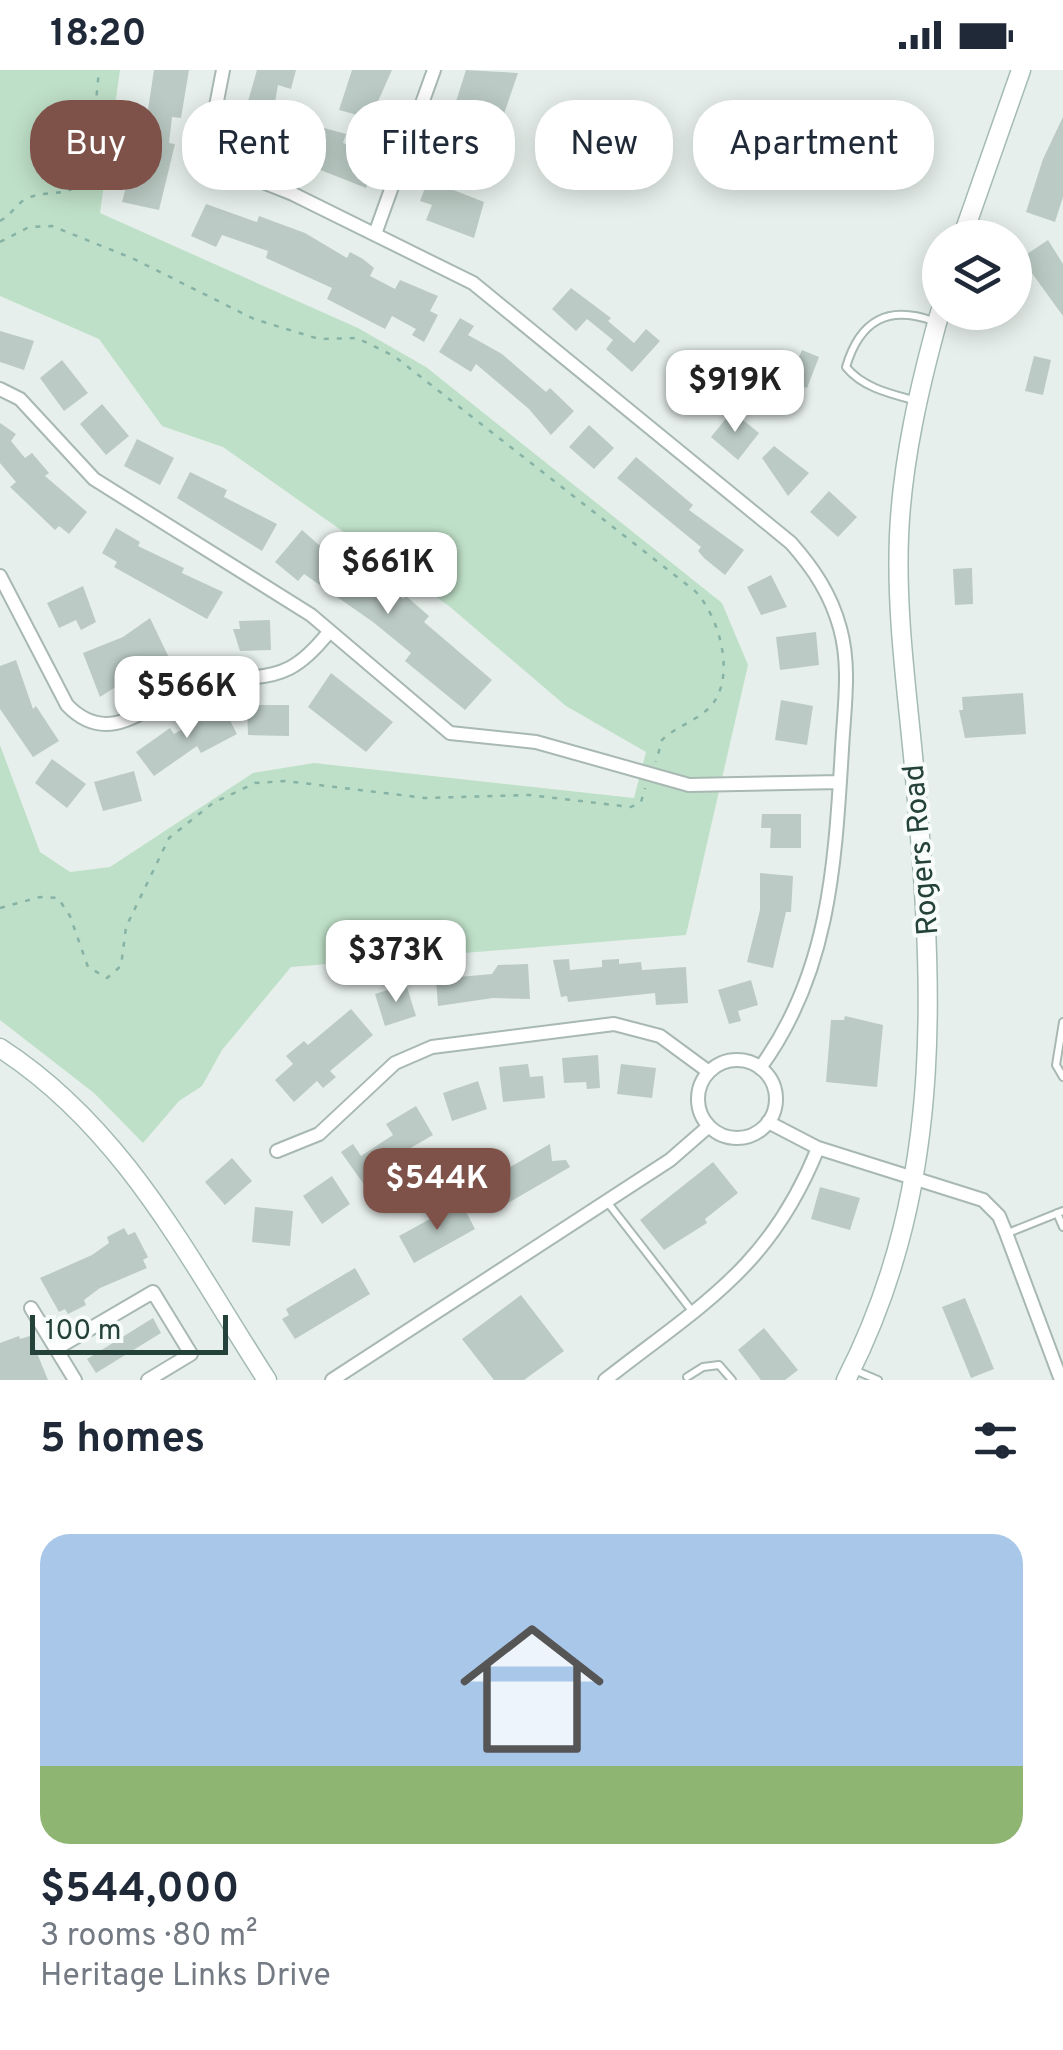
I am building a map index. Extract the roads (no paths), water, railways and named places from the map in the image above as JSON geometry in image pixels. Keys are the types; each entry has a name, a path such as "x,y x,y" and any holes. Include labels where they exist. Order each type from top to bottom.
{"main road":[{"path":"968,220 1021,70"},
{"name":"Rogers Road","path":"849,1374 898,1246 916,1176 931,986 900,622 899,535 918,402 936,330"},
{"path":"0,1048 61,1092 126,1160 267,1380"}],"street":[{"path":"224,70 209,142 210,159 456,273 489,295 804,558 826,591 845,648 830,907 806,986 760,1068"},
{"path":"375,234 434,70"},
{"path":"0,389 20,399 94,479 297,606 450,733 529,740 650,776 729,787 840,782"},
{"path":"0,576 67,705 82,719 103,726 132,719 204,679 286,673 302,664 328,632"},
{"path":"276,1151 319,1134 395,1063 432,1046 614,1024 660,1036 709,1072"},
{"path":"734,1060 760,1068 774,1087 776,1099 768,1122 740,1138 709,1126 698,1105 698,1093 709,1072 734,1060"},
{"path":"768,1122 818,1148 984,1200 999,1216 1061,1380"},
{"path":"332,1380 608,1202 670,1160 709,1126"},
{"path":"605,1380 746,1270 788,1214 818,1148"},
{"path":"59,1347 153,1292 191,1354 148,1380"},
{"path":"31,1308 59,1347 75,1380"}],"lane":[{"path":"918,402 854,378 846,367 850,352 878,318 894,312 922,314"},
{"path":"1063,1022 1056,1065 1063,1077"},
{"path":"608,1202 694,1313"},
{"path":"1006,1233 1060,1212 1063,1227"},
{"path":"687,1376 703,1367 719,1366 732,1380"},
{"path":"849,1374 878,1380"}]}
